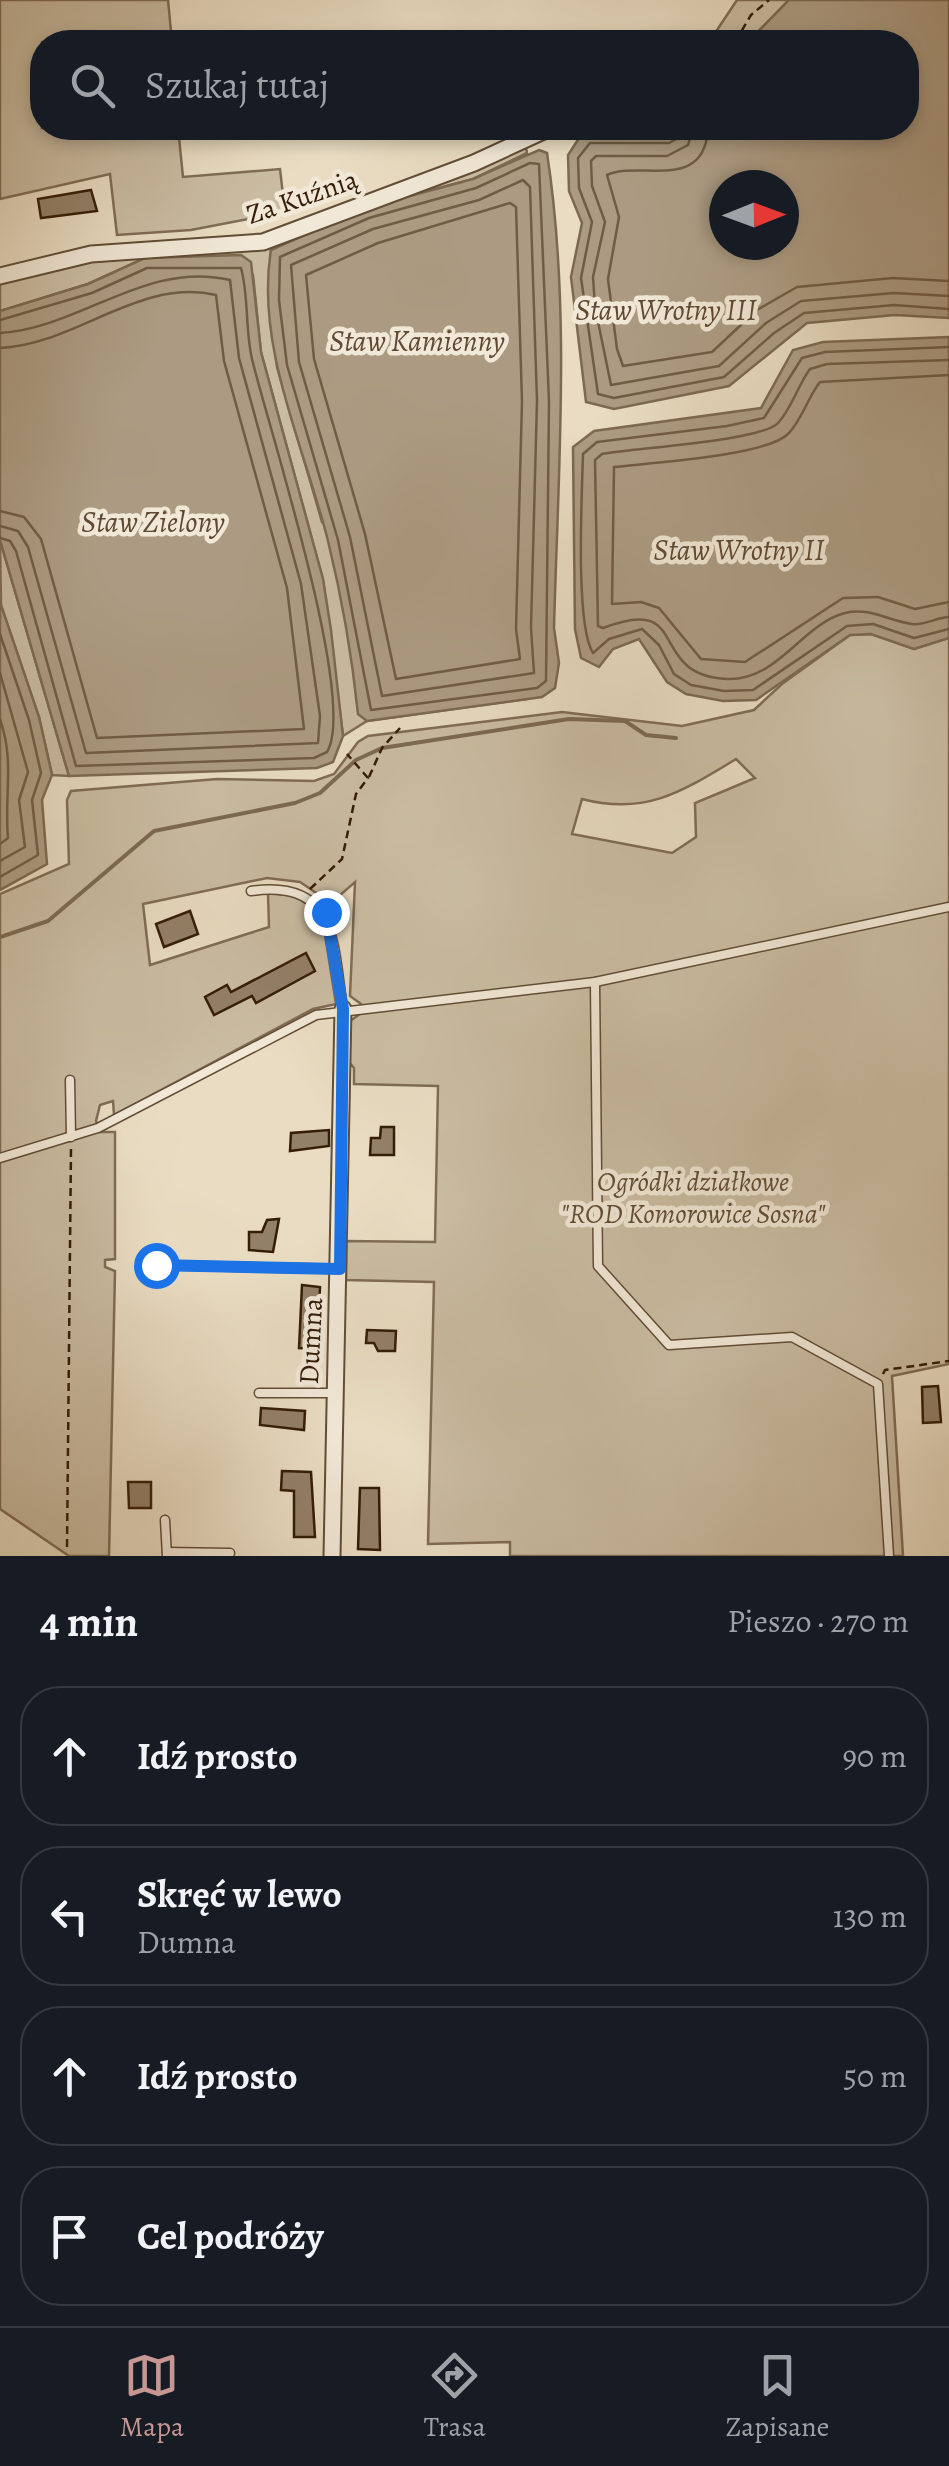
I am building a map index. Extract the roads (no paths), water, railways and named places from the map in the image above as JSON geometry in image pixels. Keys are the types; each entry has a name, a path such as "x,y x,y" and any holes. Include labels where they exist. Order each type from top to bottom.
{"street":[{"name":"Za Kuźnią","path":"0,276 91,254 262,242 474,163 524,140"},
{"name":"Dumna","path":"332,1556 343,1009"}],"lane":[{"path":"251,891 276,888 304,894 326,912 343,1009"},
{"path":"0,1158 116,1119 316,1015 596,982 949,907"},
{"path":"596,982 598,1266 668,1345 792,1337 878,1384 889,1556"},
{"path":"70,1080 71,1136"},
{"path":"156,1265 340,1269"},
{"path":"258,1393 334,1393"},
{"path":"165,1520 167,1554 230,1552"}],"water":[{"name":"Staw Wrotny III","path":"789,0 949,0 949,318 895,315 807,323 729,386 614,409 586,402 571,277 582,223 569,191 568,155 578,140 919,140 919,30 760,30"},
{"name":"Staw Kamienny","path":"539,150 547,153 561,330 554,628 559,663 555,688 542,697 367,721 358,714 333,562 276,360 268,287 271,250 365,208 473,179"},
{"name":"Staw Zielony","path":"241,255 251,262 261,352 323,579 343,736 333,762 317,768 69,776 0,540 0,311 88,284 145,258"},
{"name":"Staw Wrotny II","path":"949,337 949,638 914,649 871,634 850,635 756,700 723,701 686,694 667,682 639,639 613,649 599,667 581,658 575,629 573,447 594,431 761,408 793,350 823,342"},
{"path":"0,602 39,717 52,775 42,800 47,864 0,890"}],"waterway":[{"path":"0,937 48,921 154,831 295,803 320,793 356,760 382,748 569,719 625,721 646,735 676,738"}],"park label":[{"name":"Ogródki działkowe \"ROD Komorowice Sosna\"","path":"693,1198"}]}
